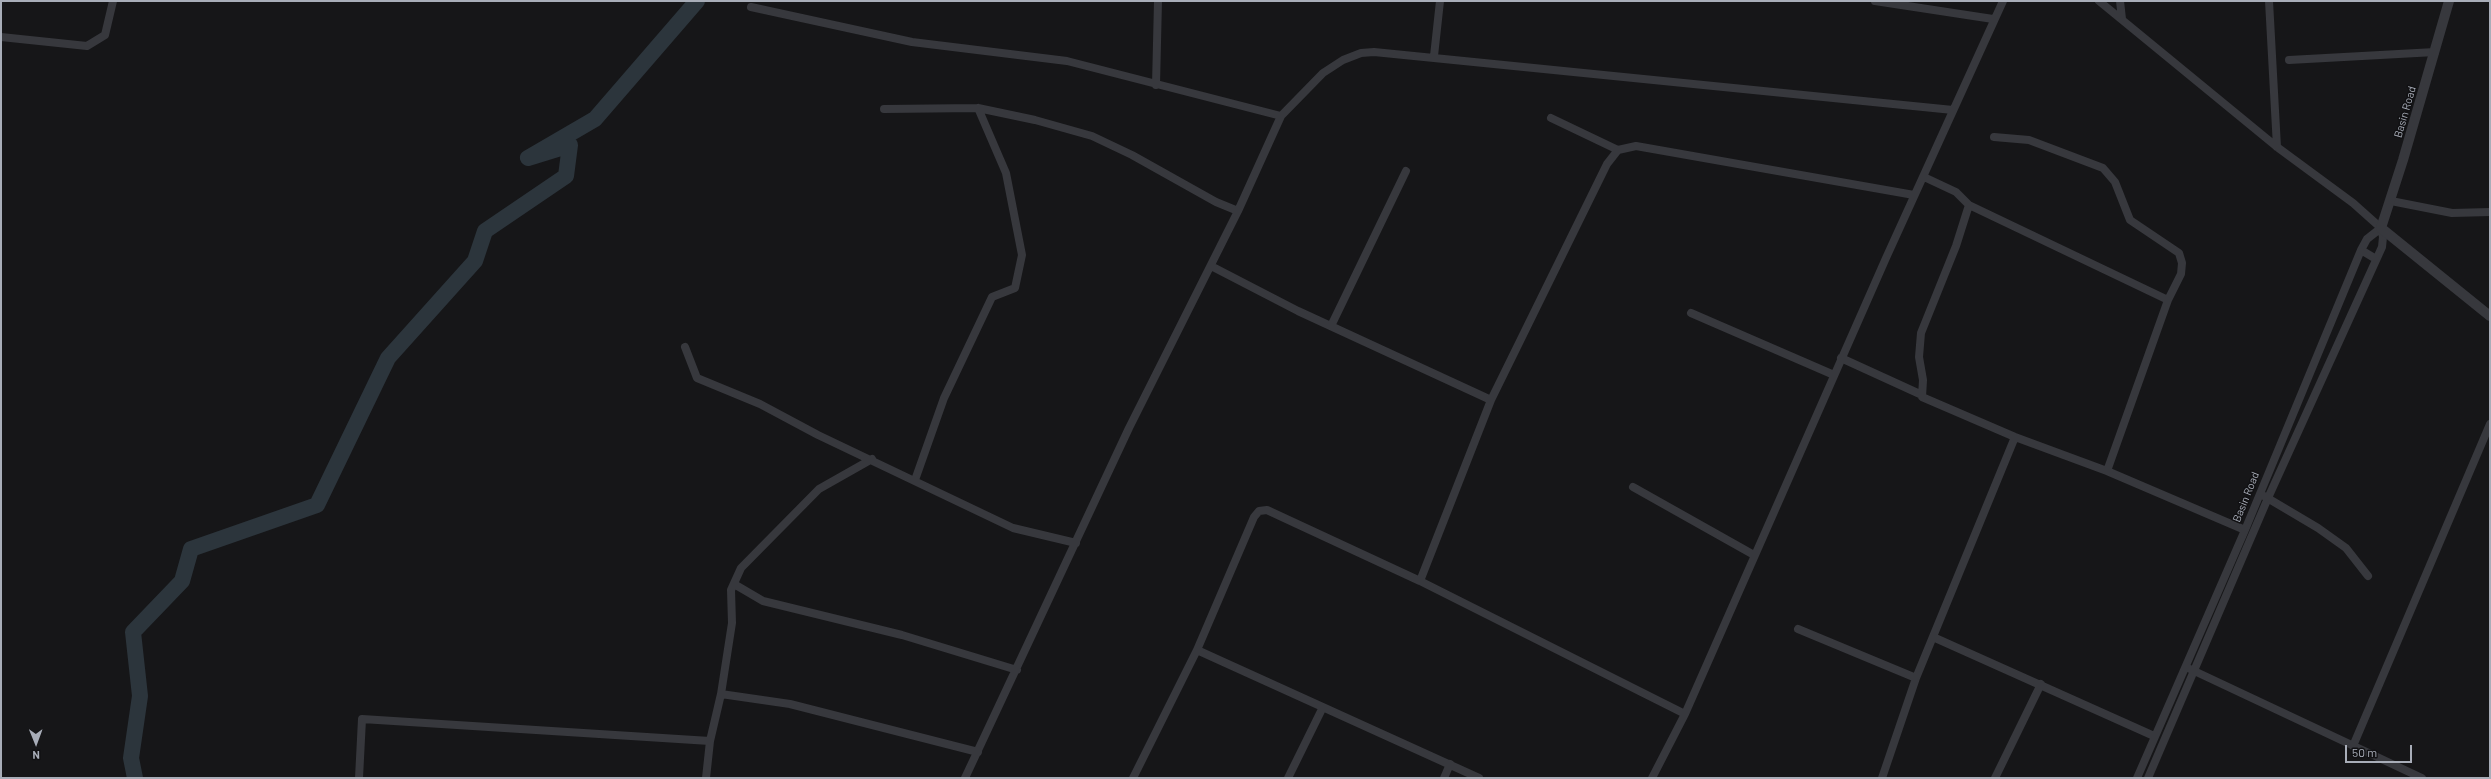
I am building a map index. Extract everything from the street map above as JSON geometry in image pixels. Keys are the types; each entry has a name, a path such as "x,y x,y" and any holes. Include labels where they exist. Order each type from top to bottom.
{"street":[{"path":"1,36 87,46 105,35 113,1"},
{"path":"1156,85 1158,1"},
{"path":"1434,56 1440,1"},
{"path":"1875,1 1993,19"},
{"path":"1652,778 1685,714 1841,358 1924,177 1993,19 2003,1"},
{"path":"2099,1 2277,147 2353,203 2380,228 2490,316"},
{"path":"2120,1 2122,19"},
{"path":"2269,1 2277,147"},
{"name":"Basin Road","path":"2136,778 2245,530 2361,250 2367,239 2380,228 2391,201 2435,52 2448,1"},
{"path":"751,7 912,42 1067,61 1282,116"},
{"path":"965,778 1017,670 1129,428 1238,211 1282,116 1323,73 1343,60 1360,53 1374,52 1434,56 1953,110"},
{"path":"2289,60 2435,52"},
{"path":"884,109 978,108 1035,120 1092,136 1132,155 1216,202 1238,211"},
{"path":"915,480 944,398 992,297 1015,288 1022,255 1006,173 978,108"},
{"path":"1551,118 1618,150 1636,146 1914,196"},
{"path":"1994,137 2029,140 2102,168 2115,182 2130,220 2179,253 2182,263 2181,274 2168,300 2107,471"},
{"path":"1420,581 1491,400 1607,164 1618,150"},
{"path":"1331,326 1406,171"},
{"path":"1924,177 1956,192 1969,205 2168,300"},
{"path":"2391,201 2452,213 2490,212"},
{"path":"1922,395 1923,380 1920,357 1921,333 1956,246 1969,205"},
{"name":"Basin Road","path":"2148,778 2268,498 2376,259 2383,242 2380,228"},
{"path":"2361,250 2376,259"},
{"path":"1211,266 1331,326 1491,400"},
{"path":"1691,313 1834,375"},
{"path":"685,347 698,378 760,404 818,435 872,459 1013,528 1076,543"},
{"path":"1841,358 1922,395 1922,397 1929,401 2015,437 2107,471 2245,530"},
{"path":"2353,746 2490,424"},
{"path":"1882,778 1916,678 2015,437"},
{"path":"706,778 710,741 721,694 732,623 731,590 741,568 819,489 872,459"},
{"path":"1633,487 1754,555"},
{"path":"2260,494 2346,548 2368,576"},
{"path":"1133,778 1197,650 1254,517 1259,511 1267,510 1420,581 1685,714"},
{"path":"734,584 763,601 902,635 1017,670"},
{"path":"1798,629 1916,678"},
{"path":"1933,637 2041,684 2154,736"},
{"path":"1197,650 1479,778"},
{"path":"2185,668 2422,778"},
{"path":"1995,778 2041,684"},
{"path":"721,694 790,704 978,752"},
{"path":"1288,778 1323,708"},
{"path":"359,778 362,719 710,741"},
{"path":"1444,778 1450,764"}],"waterway":[{"path":"135,778 131,758 140,696 133,632 182,581 191,549 317,505 388,358 475,261 485,231 566,176 570,145 528,158 595,119 697,1"}]}
